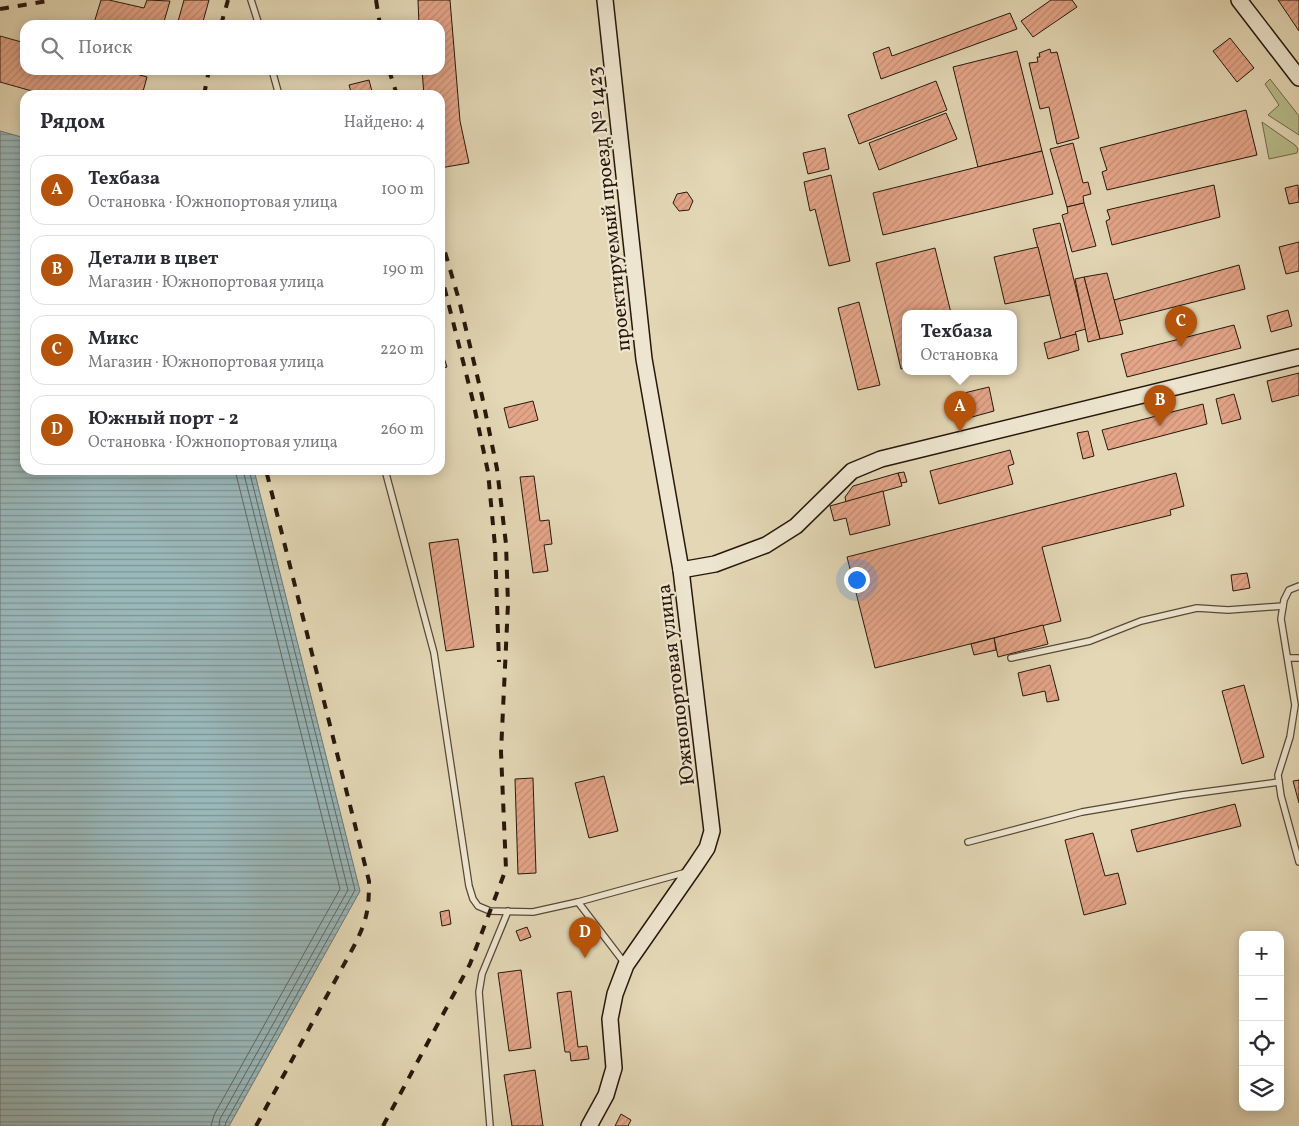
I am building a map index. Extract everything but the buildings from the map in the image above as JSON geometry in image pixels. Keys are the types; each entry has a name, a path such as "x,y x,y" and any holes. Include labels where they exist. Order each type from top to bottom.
{"main road":[{"name":"проектируемый проезд № 1423","path":"605,0 644,359 681,570"},
{"path":"1239,0 1299,78"},
{"name":"Южнопортовая улица","path":"589,1126 606,1094 612,1078 614,1068 610,1020 615,994 626,965 707,848 712,831 681,570 715,564 766,545 796,526 852,471 881,459 1299,356"}],"lane":[{"path":"251,0 257,20"},
{"path":"273,75 278,90"},
{"path":"386,475 434,653 470,886 473,899 478,906 490,911 533,912 578,902 692,870"},
{"path":"1299,586 1289,590 1283,606 1281,619 1295,705 1290,736 1278,775 1281,796 1299,862"},
{"path":"1011,658 1090,641 1141,622 1197,608 1228,610 1283,606"},
{"path":"1288,658 1299,658"},
{"path":"968,842 1082,812 1182,795 1279,782"},
{"path":"578,902 626,965"},
{"path":"490,1126 479,992 482,974 508,911"}],"green space":[{"path":"1270,79 1299,116 1299,135 1268,115 1279,105 1265,84"},
{"path":"1262,122 1295,145 1298,149 1297,153 1269,159"}],"water":[{"path":"0,131 20,137 20,475 255,475 360,891 229,1126 0,1126"}],"railway":[{"path":"0,9 53,0"},
{"path":"222,20 228,0"},
{"path":"376,0 379,20"},
{"path":"205,90 208,75"},
{"path":"391,75 395,90"},
{"path":"383,1126 470,964 506,869 501,752 508,604 506,544 497,469 482,396 459,300 445,252"},
{"path":"445,290 473,401 488,472 495,546 499,662"},
{"path":"256,1126 354,946 366,915 369,891 369,881 267,475"}],"place":[{"name":"Микс","path":"1181,347"},
{"name":"Детали в цвет","path":"1160,426"},
{"name":"Техбаза","path":"960,432"},
{"name":"Южный порт - 2","path":"585,958"}]}
